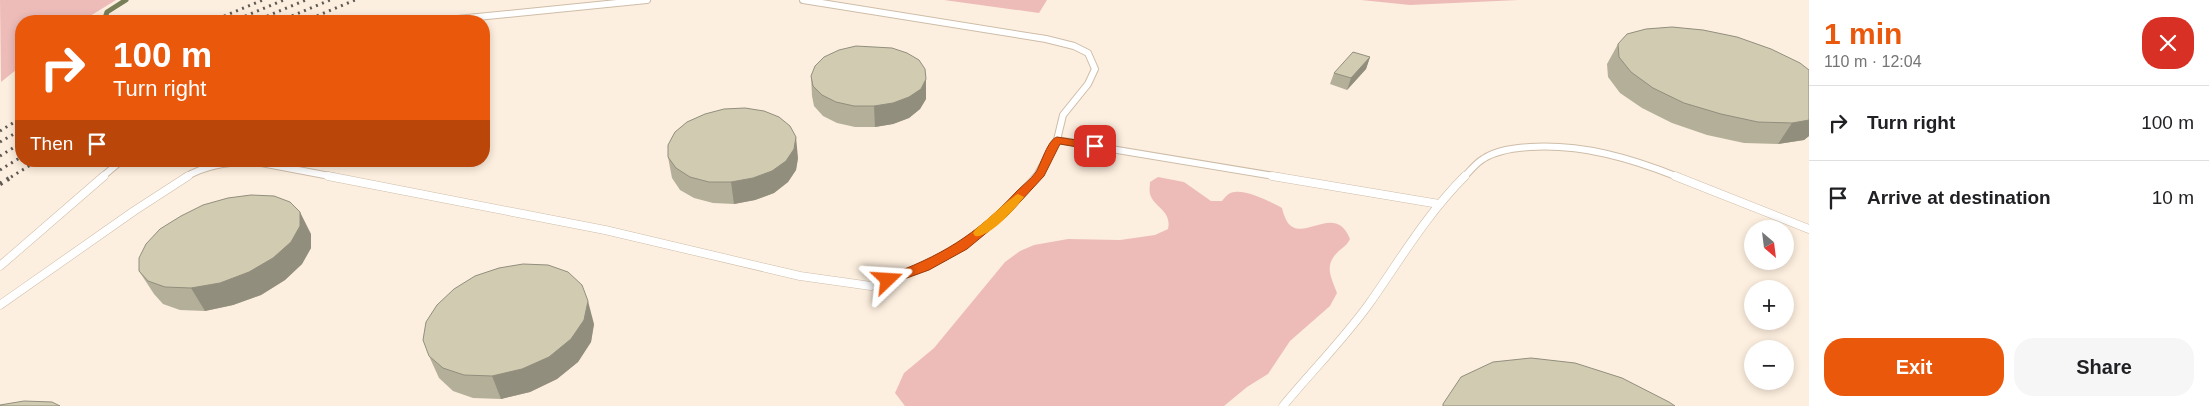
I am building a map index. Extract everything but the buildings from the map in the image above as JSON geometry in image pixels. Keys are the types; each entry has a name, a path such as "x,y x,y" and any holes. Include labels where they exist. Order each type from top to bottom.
{"lane":[{"path":"490,16 647,0"},
{"path":"281,167 605,230 800,276 870,286 924,267 963,246 1004,213 1040,174 1057,140 1064,115 1088,84 1095,69 1088,53 1074,46 803,0"},
{"path":"1057,140 1439,204"},
{"path":"1283,406 1368,305 1418,230 1439,204 1482,159 1506,149 1551,146 1593,150 1642,163 1809,229"},
{"path":"0,266 114,167"},
{"path":"0,305 134,211 196,171 214,167"}],"shaded area":[{"path":"0,0 1809,0 1809,406 0,406"},
{"path":"0,0 116,0 92,15 15,15 15,71 1,82"},
{"path":"944,0 1047,0 1039,13"},
{"path":"1361,0 1519,0 1410,5"},
{"path":"1158,177 1184,182 1211,201 1222,201 1233,192 1252,195 1282,208 1288,223 1295,228 1302,229 1328,223 1336,224 1344,229 1350,239 1332,259 1330,264 1331,278 1337,293 1330,306 1290,341 1268,374 1247,387 1224,406 905,406 895,393 904,373 934,348 1005,262 1020,251 1034,245 1068,239 1120,240 1155,235 1168,229 1169,223 1165,213 1152,199 1150,193 1150,182"}],"waterway":[{"path":"106,15 107,12 126,0"}],"railway":[{"path":"227,15 263,0"},
{"path":"248,15 284,0"},
{"path":"270,15 306,0"},
{"path":"294,15 330,0"},
{"path":"319,15 355,0"},
{"path":"0,131 15,122"},
{"path":"0,142 15,133"},
{"path":"0,156 15,147"},
{"path":"0,170 15,161"},
{"path":"11,177 27,167"},
{"path":"0,184 13,176"}],"slow traffic":[{"path":"979,233 1004,213 1018,197"}],"route":[{"path":"888,280 924,267 963,246 1004,213 1040,174 1057,140 1095,146"}]}
